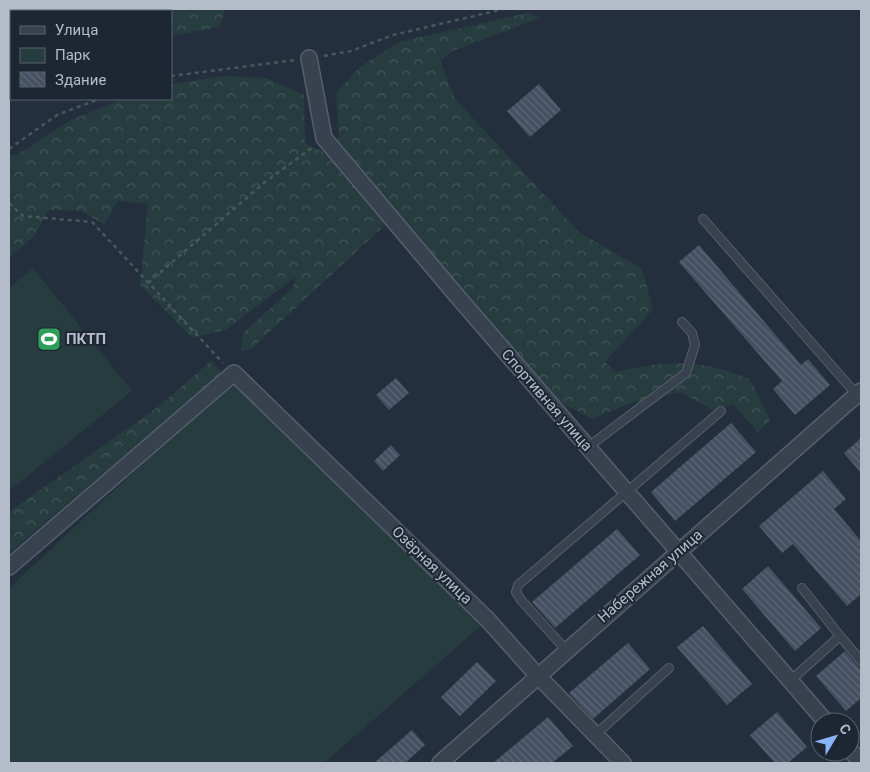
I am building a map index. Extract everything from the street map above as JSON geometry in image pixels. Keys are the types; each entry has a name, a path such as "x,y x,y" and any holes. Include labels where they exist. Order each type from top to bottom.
{"street":[{"name":"Спортивная улица","path":"309,58 324,138 626,492 817,712"},
{"path":"9,567 234,373"},
{"name":"Озёрная улица","path":"234,373 488,620 537,675 623,763"},
{"name":"Набережная улица","path":"440,763 537,675 859,393"}],"lane":[{"path":"703,218 859,393"},
{"path":"588,447 686,373 696,345 692,333 682,322"},
{"path":"566,650 520,600 516,592 518,585 721,411"},
{"path":"802,588 861,661"},
{"path":"790,681 840,636"},
{"path":"596,735 670,668"}],"path":[{"path":"172,76 351,51 394,35 504,9"},
{"path":"9,149 57,115 96,100"},
{"path":"148,283 265,182 324,138"},
{"path":"9,202 22,216 92,222 216,357 234,373"}],"green space":[{"path":"9,9 225,9 219,27 172,36 172,10 10,10 9,97"},
{"path":"528,13 540,18 450,52 440,61 455,99 579,232 642,269 653,309 605,362 616,372 652,365 677,363 718,368 750,379 770,420 758,432 733,405 712,410 681,392 629,404 592,419 530,386 392,225 385,225 251,349 241,351 243,333 292,289 296,277 225,330 192,338 140,285 148,204 118,201 104,225 82,211 49,210 34,236 9,258 9,156 18,154 71,120 121,100 172,100 172,84 225,76 266,78 304,95 305,143 323,152 339,137 336,93 360,67 399,42"},
{"name":"ПКТП","path":"33,268 132,391 9,491 9,288"},
{"path":"211,361 222,373 9,553 9,512 158,407"},
{"path":"233,380 483,624 324,763 9,763 9,588"}],"building":[{"path":"539,84 561,110 530,137 507,111"},
{"path":"699,245 801,365 808,359 830,385 795,415 773,389 782,381 679,262"},
{"path":"396,378 409,393 389,410 376,395"},
{"path":"731,423 756,452 675,521 651,492"},
{"path":"861,438 861,473 844,453"},
{"path":"391,445 400,455 383,471 374,461"},
{"path":"823,471 846,499 834,509 861,541 861,594 847,606 793,544 782,553 759,526"},
{"path":"617,529 640,555 555,628 532,602"},
{"path":"768,566 821,628 795,651 742,589"},
{"path":"703,626 752,684 727,705 677,647"},
{"path":"628,643 650,669 593,719 569,693"},
{"path":"845,651 861,670 861,698 846,711 816,676"},
{"path":"477,662 496,681 460,716 441,697"},
{"path":"777,712 807,747 788,763 775,763 750,735"},
{"path":"548,717 573,746 552,763 493,763"},
{"path":"412,730 425,745 405,763 374,763"}],"place":[{"name":"ПКТП","path":"49,339"}]}
